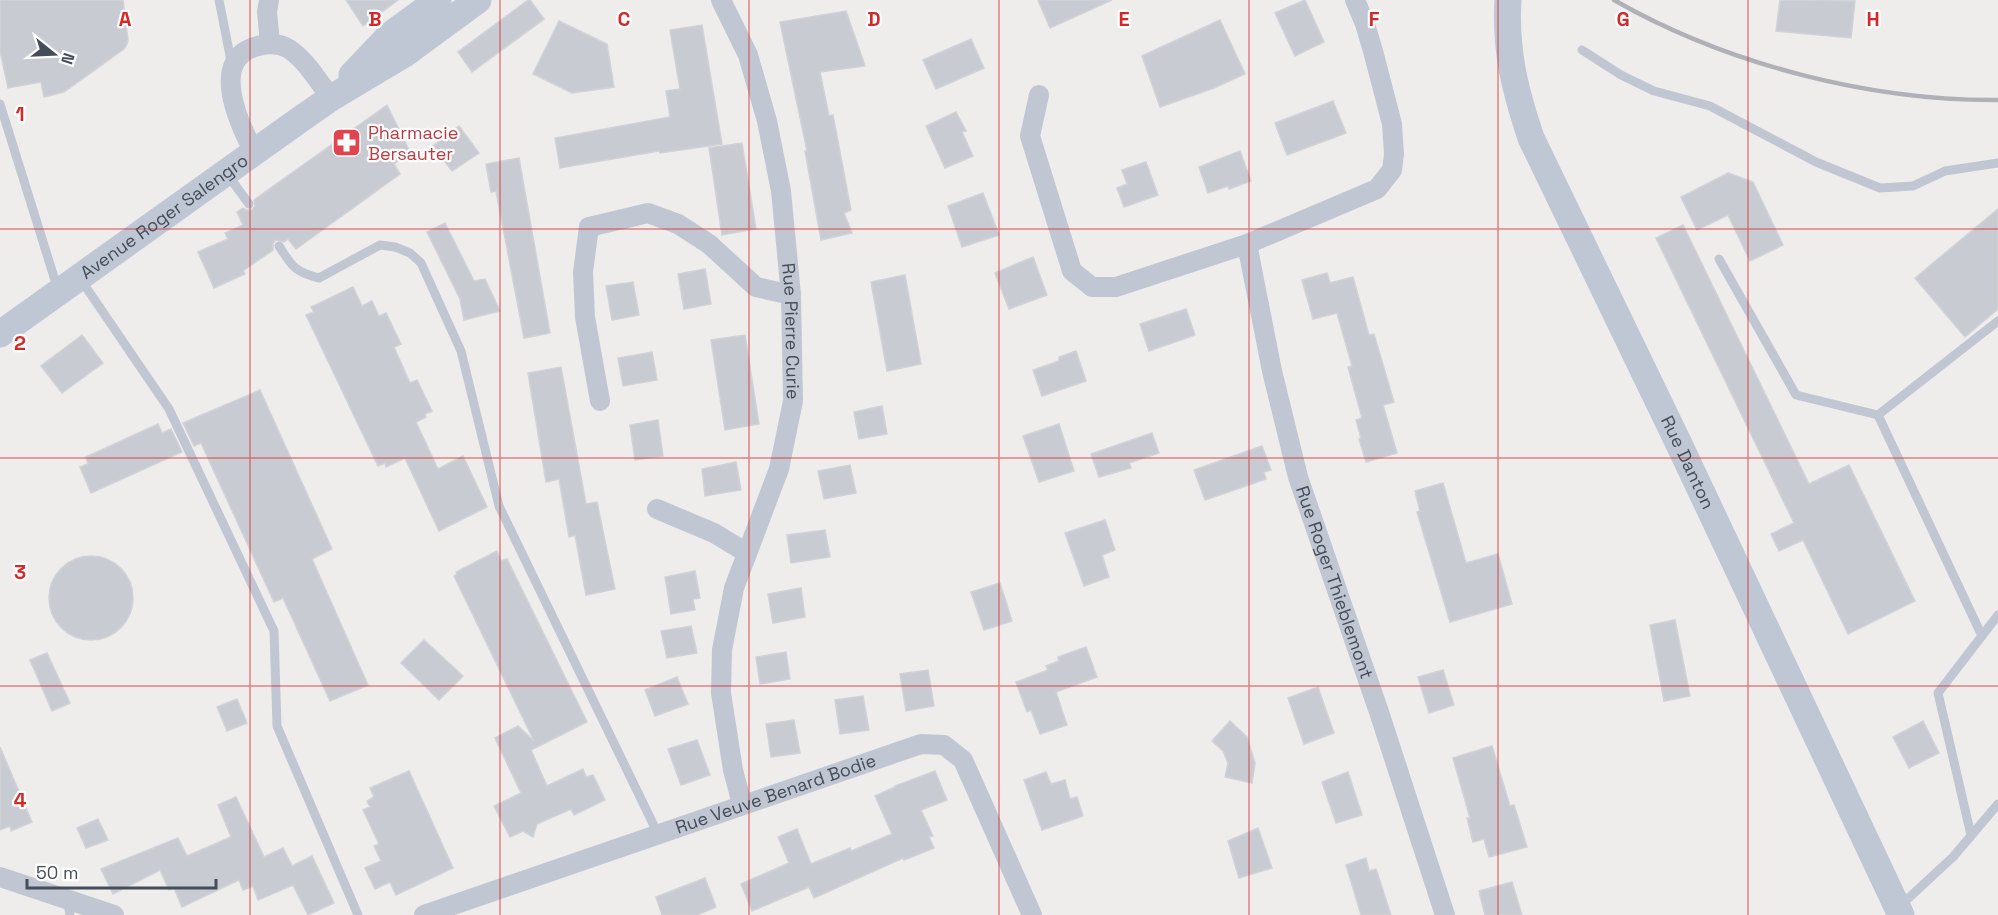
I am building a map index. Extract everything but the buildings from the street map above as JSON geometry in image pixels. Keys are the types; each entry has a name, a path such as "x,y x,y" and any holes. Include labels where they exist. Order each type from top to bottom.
{"street":[{"path":"269,0 267,12 270,43"},
{"name":"Avenue Roger Salengro","path":"331,98 389,36 438,0"},
{"name":"Avenue Roger Salengro","path":"0,334 225,172 331,98 403,55 478,0"},
{"name":"Rue Pierre Curie","path":"721,0 748,55 767,121 781,191 791,295 793,401 779,469 734,588 722,650 721,693 733,770 742,804"},
{"path":"1039,95 1030,136 1072,272 1092,287 1116,287 1247,244 1377,189 1392,170 1394,154 1392,124 1373,51 1355,0"},
{"name":"Rue Danton","path":"1508,0 1506,23 1508,54 1516,95 1531,138 1678,442 1900,912"},
{"path":"254,152 238,121 230,89 233,68 242,53 252,47 270,43 287,48 301,58 331,98"},
{"path":"600,401 585,318 583,272 589,227 648,213 678,224 709,244 756,287 791,295"},
{"name":"Rue Roger Thieblemont","path":"1247,244 1272,371 1298,477 1379,712 1445,915"},
{"path":"657,509 714,533 747,554"},
{"name":"Rue Veuve Benard Bodie","path":"424,915 921,744 944,745 963,760 1032,915"},
{"path":"0,876 68,907 114,915"}],"lane":[{"path":"219,0 233,68"},
{"path":"1582,50 1621,75 1654,91 1710,106 1816,162 1880,188 1913,186 1945,171 1998,163"},
{"path":"0,104 69,285 169,409 274,631 277,726 358,915"},
{"path":"225,172 249,204"},
{"path":"279,246 294,269 302,274 319,278 380,245 395,247 410,253 421,263 461,351 499,506 658,834"},
{"path":"1719,259 1796,395 1878,415"},
{"path":"1878,415 1998,321"},
{"path":"1878,415 1982,636"},
{"path":"1971,835 1938,693 1998,615"},
{"path":"1900,912 1953,857 1998,804"}],"railway":[{"path":"1614,0 1657,23 1703,43 1800,74 1849,86 1899,94 1949,99 1998,100"}],"place":[{"name":"Pharmacie Bersauter","path":"347,143"}]}
